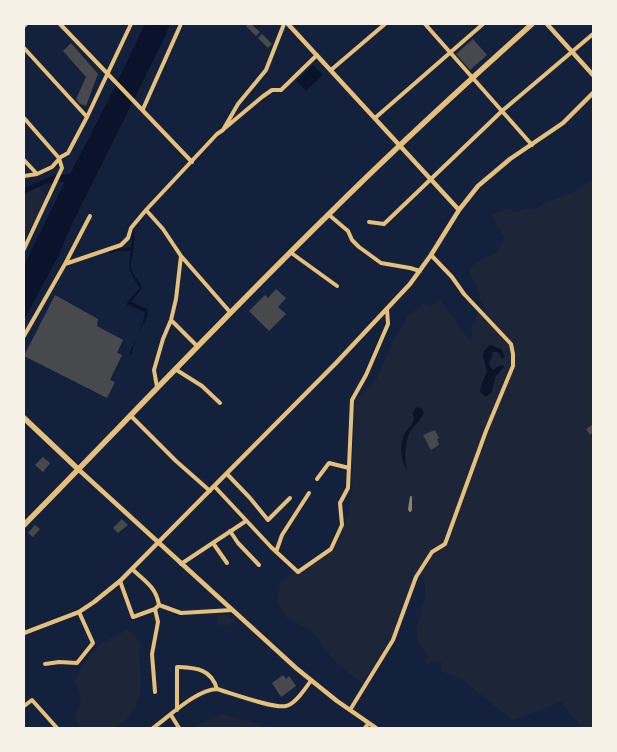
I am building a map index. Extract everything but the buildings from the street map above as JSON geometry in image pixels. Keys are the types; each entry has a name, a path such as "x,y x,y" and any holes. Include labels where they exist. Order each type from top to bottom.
{"main road":[{"path":"24,525 230,312 328,214 399,145 532,24"},
{"path":"24,418 78,469"}],"street":[{"path":"60,24 192,162"},
{"path":"24,176 37,174 52,166 59,158 68,153 109,74 131,24"},
{"path":"143,109 182,24"},
{"path":"223,130 238,104 266,70 284,24"},
{"path":"288,24 318,54 459,210"},
{"path":"331,70 385,24"},
{"path":"425,24 532,145"},
{"path":"375,118 483,24"},
{"path":"547,24 593,75"},
{"path":"369,222 384,224 502,111 593,34"},
{"path":"24,48 87,117"},
{"path":"65,264 120,245 128,238 131,228 146,210 217,134 272,90 281,90 318,54"},
{"path":"24,633 79,612 120,581 215,487 387,309 420,271 459,210 491,174 563,123 593,93"},
{"path":"24,118 59,158 62,168 24,249"},
{"path":"24,160 37,174"},
{"path":"146,210 163,229 181,256 230,312"},
{"path":"328,214 348,231 352,240 359,248 381,263 420,271"},
{"path":"24,336 90,216"},
{"path":"290,252 337,286"},
{"path":"350,710 393,640 416,578 432,552 445,544 486,431 513,366 514,354 511,344 464,294 452,277 431,255"},
{"path":"157,387 154,370 176,299 181,256"},
{"path":"215,487 276,552 298,572 331,549 342,525 340,503 348,488 352,400 366,375 388,324 387,309"},
{"path":"171,320 197,346"},
{"path":"175,369 202,386 220,403"},
{"path":"130,415 210,492"},
{"path":"317,479 329,463 349,468"},
{"path":"78,469 311,681 350,710 367,726 376,728"},
{"path":"227,474 268,520 290,498"},
{"path":"276,552 282,536 309,493"},
{"path":"181,564 246,521"},
{"path":"230,531 238,543 259,564"},
{"path":"213,543 227,563"},
{"path":"132,569 157,594 159,605"},
{"path":"120,581 133,617 155,609 159,605"},
{"path":"159,605 191,613 232,610"},
{"path":"155,609 158,622 152,654 155,692"},
{"path":"45,664 59,662 78,663 93,643 79,612"},
{"path":"177,710 177,667 200,668 215,681 217,689"},
{"path":"153,728 208,689 217,689 276,706 287,706 294,702 311,681"},
{"path":"24,706 32,700 57,728"},
{"path":"171,715 179,728"}],"shaded area":[{"path":"145,24 170,24 72,224 59,255 24,320 24,265 65,182 49,183 24,194 24,188 54,175 70,174"},
{"path":"313,65 323,75 306,91 296,81"},
{"path":"593,179 593,728 582,728 561,702 513,720 462,680 442,671 442,663 431,661 429,664 425,663 428,654 420,642 417,628 425,586 421,574 417,570 392,638 362,683 337,664 312,631 286,617 277,601 280,582 337,544 347,516 352,494 355,400 377,379 392,343 408,316 424,304 430,307 439,299 472,343 471,328 478,313 485,310 469,269 480,260 498,252 504,237 491,215 507,209 516,212 526,209 534,210 543,204 578,190"},
{"path":"39,186 46,198 24,241 24,194"},
{"path":"134,228 131,267 142,288 131,302 147,309 146,319 139,332 145,312 127,305 127,302 140,288 130,271 131,251 109,253 108,251 131,247"},
{"path":"136,337 134,345 131,356 130,352"},
{"path":"491,345 501,349 505,357 502,359 498,352 492,352 489,363 491,368 494,370 502,365 504,367 496,376 491,393 486,397 480,392 487,372 483,354"},
{"path":"417,407 422,409 424,413 407,439 405,456 408,471 403,463 401,446 406,431 414,421 413,412"},
{"path":"218,615 228,615 234,621 229,626 217,624"},
{"path":"127,630 136,637 139,648 141,683 138,701 134,710 129,717 111,728 80,728 74,717 81,701 75,682 80,671 89,655 108,640"},
{"path":"222,714 261,724 259,728 196,728 197,725"}],"railway":[{"path":"411,497 411,510 410,511 409,509 411,497"}]}
